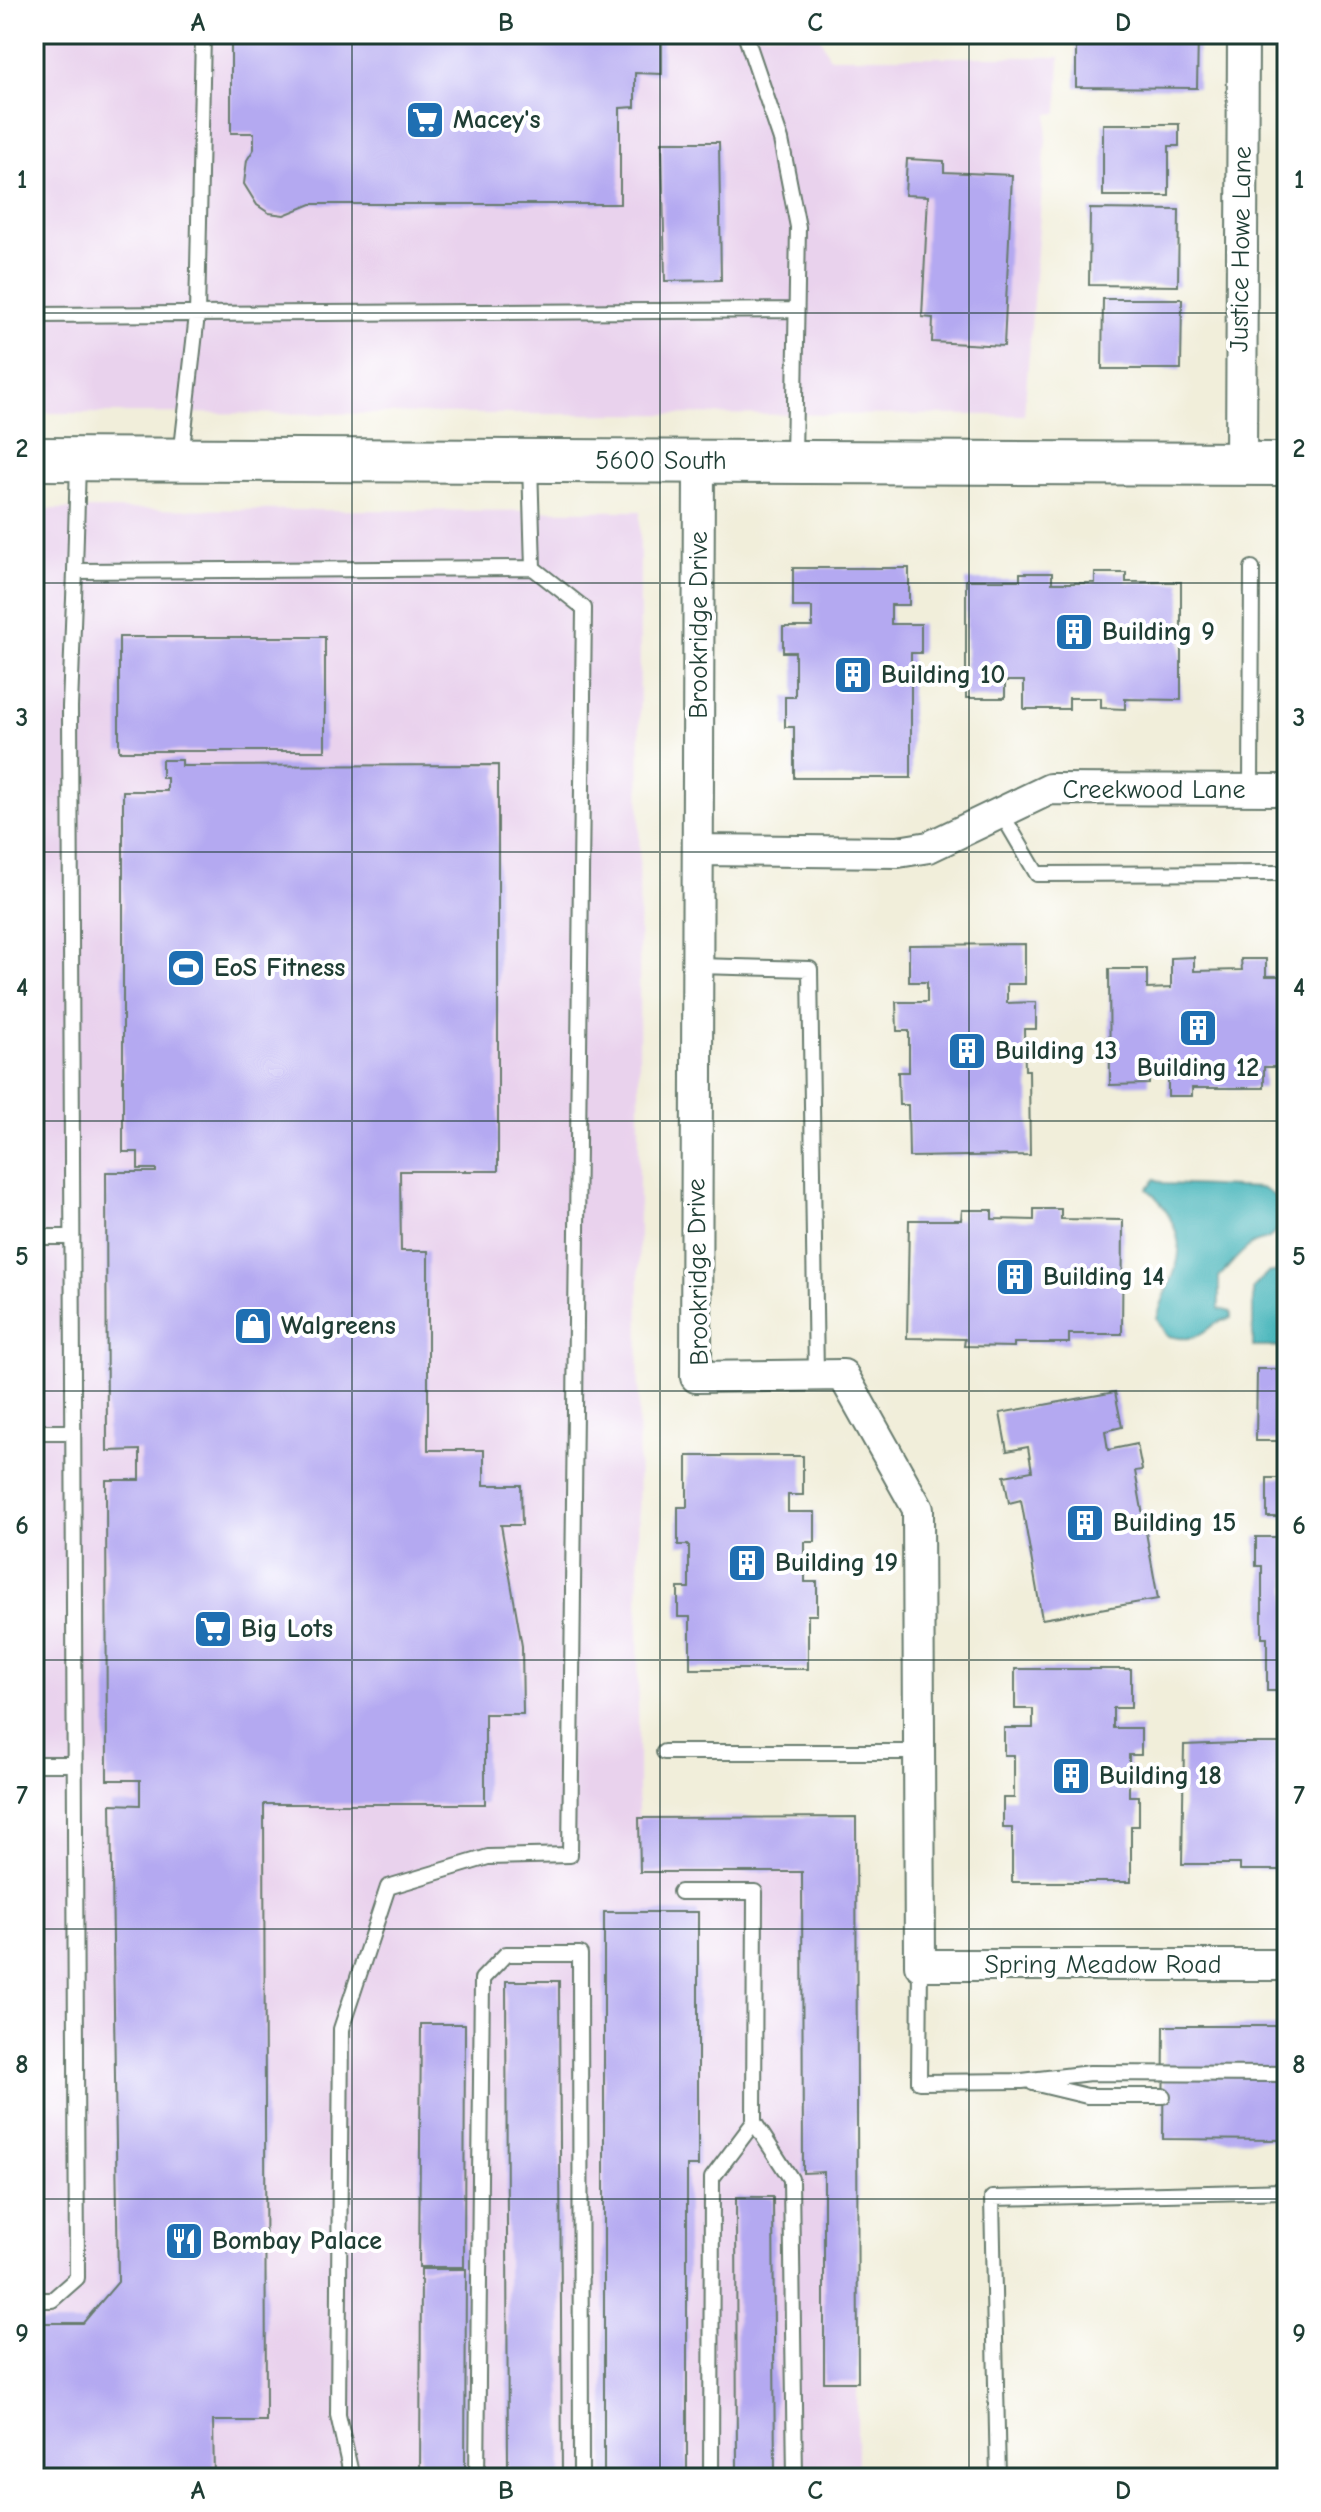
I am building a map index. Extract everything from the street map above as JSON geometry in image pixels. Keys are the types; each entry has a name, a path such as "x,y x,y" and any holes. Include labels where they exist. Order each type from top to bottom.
{"main road":[{"name":"5600 South","path":"34,459 1287,464"}],"street":[{"name":"Justice Howe Lane","path":"1241,464 1243,34"},
{"name":"Brookridge Drive","path":"699,461 696,1377 843,1375 918,1509 920,1965"},
{"name":"Creekwood Lane","path":"699,850 898,852 929,847 1050,789 1287,790"},
{"name":"Spring Meadow Road","path":"920,1965 1287,1965"}],"lane":[{"path":"180,459 197,315 203,34"},
{"path":"745,34 781,140 798,227 794,462"},
{"path":"34,315 795,310"},
{"path":"34,2300 52,2300 77,2278 70,707 78,459"},
{"path":"530,461 533,568"},
{"path":"75,571 533,568 584,608 570,1855 488,1857 388,1887 341,2029 338,2415 352,2478"},
{"path":"1251,790 1252,568"},
{"path":"999,811 1037,874 1287,873"},
{"path":"697,966 810,969 816,1376"},
{"path":"34,1237 72,1237"},
{"path":"34,1432 73,1432"},
{"path":"664,1752 919,1752"},
{"path":"34,1764 74,1764"},
{"path":"680,1892 755,1892 754,2122 791,2179 795,2478"},
{"path":"477,2478 482,1979 506,1954 580,1954 581,2478"},
{"path":"920,1965 919,2082 1022,2081 1090,2073 1287,2074"},
{"path":"1022,2081 1087,2096 1163,2096"},
{"path":"711,2478 712,2178 754,2122"},
{"path":"998,2478 992,2198 1287,2191"}],"shaded area":[{"path":"34,34 819,34 829,57 1060,57 1058,113 1048,114 1024,415 34,413"},
{"path":"34,509 640,511 638,1816 858,1817 857,2478 34,2478"}],"water":[{"path":"1155,1179 1165,1184 1261,1188 1275,1197 1282,1210 1283,1218 1276,1232 1247,1248 1219,1277 1219,1309 1231,1312 1231,1318 1188,1338 1166,1335 1157,1319 1176,1270 1179,1246 1168,1214 1147,1189"},
{"path":"1269,1272 1287,1272 1287,1347 1253,1347 1253,1288"}],"building":[{"name":"Macey's","path":"231,34 662,34 662,74 635,73 635,107 620,108 620,204 311,204 284,215 269,213 257,205 244,184 247,160 254,149 254,133 231,133"},
{"path":"1076,34 1198,34 1197,88 1076,87"},
{"path":"1103,124 1179,124 1179,146 1169,146 1169,196 1103,196"},
{"path":"662,142 719,142 721,280 665,281"},
{"path":"907,159 944,161 944,172 1012,175 1004,346 932,342 933,318 922,317 928,196 905,195"},
{"path":"1090,209 1179,210 1178,286 1089,285"},
{"path":"1103,299 1182,299 1181,369 1102,369"},
{"name":"Building 10","path":"793,568 909,568 909,605 891,605 891,624 921,624 921,653 911,653 911,778 794,778 794,727 785,727 785,697 795,697 795,652 783,652 783,627 812,627 812,607 793,607"},
{"name":"Building 9","path":"1020,573 1052,573 1052,583 1095,583 1095,573 1126,573 1126,582 1181,582 1181,700 1125,699 1125,709 1101,708 1101,698 1069,698 1069,709 1024,709 1024,681 1005,681 1005,698 966,698 966,580 1020,580"},
{"path":"119,637 325,637 325,751 119,751"},
{"path":"162,760 182,760 182,766 498,765 498,1171 400,1171 401,1251 428,1251 428,1450 484,1450 484,1485 521,1485 522,1525 501,1525 522,1646 523,1714 485,1714 485,1804 264,1804 266,2421 213,2421 214,2478 34,2478 34,2323 83,2323 118,2282 111,1804 140,1805 140,1780 107,1780 106,1480 140,1480 140,1450 107,1451 106,1172 156,1172 156,1169 138,1169 138,1152 123,1152 123,791 167,791 167,778 162,778"},
{"name":"Building 13","path":"1025,944 1025,984 1007,984 1007,1003 1036,1002 1036,1029 1024,1029 1025,1070 1029,1070 1030,1155 909,1157 908,1105 899,1105 898,1072 909,1072 909,1031 897,1031 896,1002 927,1002 927,982 909,982 909,945"},
{"name":"Building 12","path":"1194,957 1194,971 1242,970 1241,959 1266,959 1266,976 1287,976 1287,1067 1264,1067 1264,1088 1192,1088 1192,1096 1168,1096 1168,1068 1149,1068 1149,1084 1110,1085 1109,969 1147,969 1147,989 1171,988 1171,958"},
{"name":"Building 14","path":"1034,1209 1061,1209 1061,1219 1123,1220 1122,1334 1069,1334 1069,1343 1014,1343 1014,1347 964,1346 965,1339 907,1338 909,1220 961,1220 962,1210 992,1210 992,1219 1034,1220"},
{"path":"1257,1369 1287,1369 1287,1441 1256,1441"},
{"name":"Building 15","path":"1115,1392 1122,1427 1105,1431 1108,1450 1137,1444 1142,1470 1135,1471 1158,1599 1042,1619 1021,1500 1009,1503 1004,1476 1032,1471 1028,1447 1007,1451 1000,1413"},
{"name":"Building 19","path":"687,1456 803,1456 803,1495 788,1495 788,1512 815,1512 815,1542 805,1542 805,1582 817,1582 817,1615 808,1615 808,1669 690,1669 690,1617 678,1617 678,1588 689,1588 689,1545 678,1545 678,1507 687,1507"},
{"path":"1267,1478 1287,1478 1287,1517 1267,1517"},
{"path":"1256,1537 1287,1537 1287,1691 1267,1691 1267,1638 1262,1638 1262,1566 1256,1566"},
{"name":"Building 18","path":"1015,1669 1131,1669 1131,1708 1113,1708 1113,1728 1141,1728 1141,1755 1129,1755 1129,1796 1139,1796 1139,1826 1131,1826 1131,1882 1012,1882 1012,1828 1003,1828 1003,1798 1014,1798 1014,1755 1004,1755 1004,1728 1033,1728 1033,1709 1015,1709"},
{"path":"1287,1743 1287,1870 1240,1870 1240,1864 1182,1864 1184,1745"},
{"path":"856,1817 858,2382 824,2382 824,2172 803,2173 802,1872 640,1872 639,1818"},
{"path":"604,1912 698,1912 698,2166 687,2166 687,2478 604,2478"},
{"path":"506,1981 559,1981 562,2478 508,2478"},
{"path":"421,2024 465,2024 464,2267 419,2267"},
{"path":"1164,2026 1287,2026 1287,2140 1163,2139"},
{"path":"736,2197 773,2197 775,2478 737,2478"},
{"path":"421,2269 466,2269 465,2478 420,2478"}],"place":[{"name":"Macey's","path":"425,120"},
{"name":"Building 9","path":"1074,632"},
{"name":"Building 10","path":"853,675"},
{"name":"EoS Fitness","path":"186,968"},
{"name":"Building 12","path":"1198,1028"},
{"name":"Building 13","path":"967,1051"},
{"name":"Building 14","path":"1015,1277"},
{"name":"Walgreens","path":"253,1326"},
{"name":"Building 15","path":"1085,1523"},
{"name":"Building 19","path":"747,1563"},
{"name":"Big Lots","path":"213,1629"},
{"name":"Building 18","path":"1071,1776"},
{"name":"Bombay Palace","path":"184,2241"}]}
